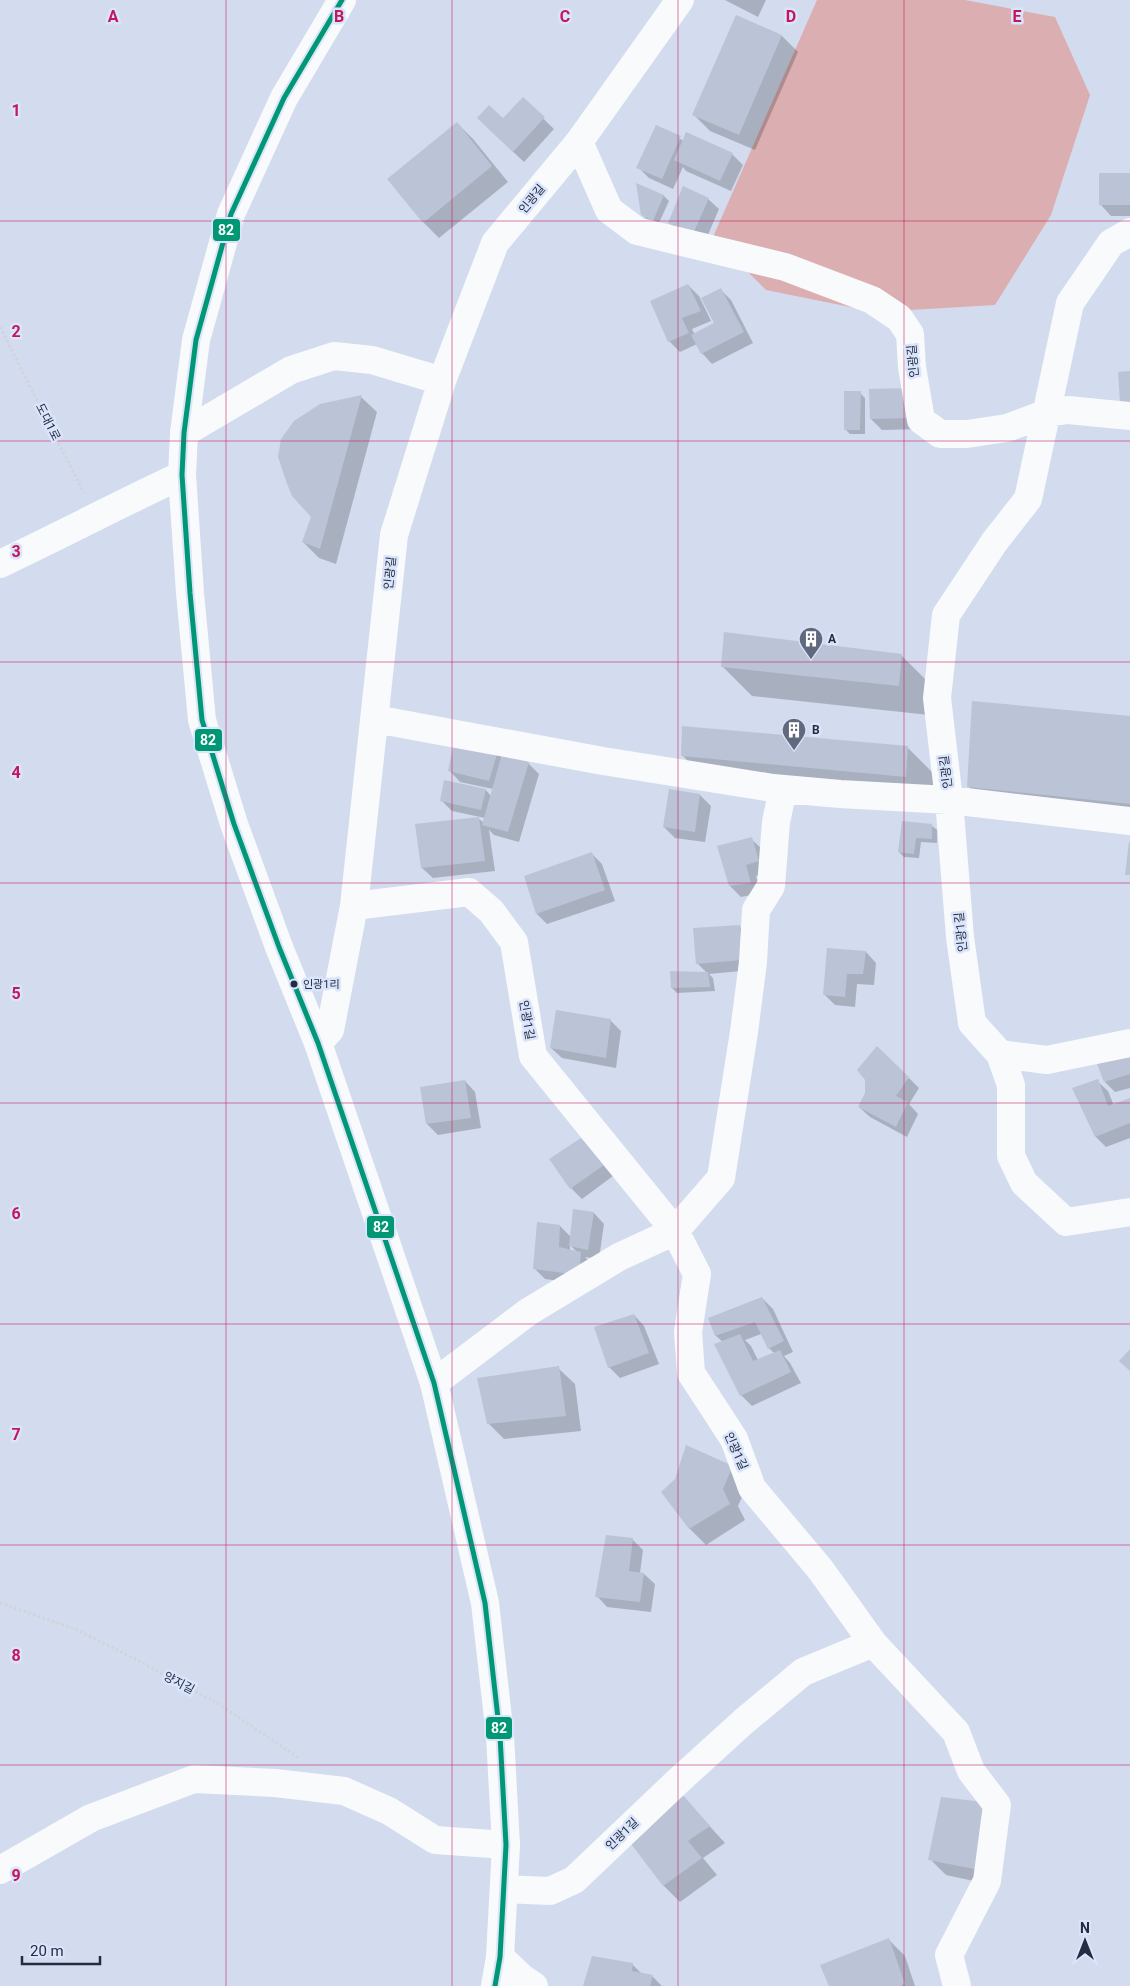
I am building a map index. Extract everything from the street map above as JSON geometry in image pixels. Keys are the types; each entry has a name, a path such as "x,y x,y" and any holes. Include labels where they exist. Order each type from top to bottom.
{"main road":[{"path":"342,0 284,98 231,214 196,340 184,433 182,475 190,593 202,720 237,833 279,947 318,1043 434,1383 485,1603 500,1736 506,1845 500,1957 495,1986"},
{"name":"인광길","path":"318,1043 330,1030 354,906 394,535 442,381 495,242 579,142 680,0"},
{"name":"인광길","path":"579,142 609,210 637,231 784,267 872,300 900,318 910,334 912,367 920,420 940,434 967,434 1007,428 1047,413 1068,410 1130,416"},
{"name":"인광길","path":"949,800 937,698 946,615 995,541 1028,499 1070,303 1111,243 1130,232"},
{"path":"184,433 291,370 334,356 372,360 442,381"},
{"path":"0,564 96,518 127,500 182,475"},
{"path":"375,719 602,761 783,789 949,800 1130,822"},
{"path":"434,1383 528,1312 619,1257 675,1231 720,1178 744,1032 753,962 756,910 771,886 776,822 783,789"},
{"name":"인광1길","path":"949,800 960,937 972,1023 1000,1054 1010,1085 1011,1156 1024,1183 1066,1222 1130,1212"},
{"name":"인광1길","path":"354,906 469,892 491,911 514,942 533,1056 675,1231 697,1274 688,1332 691,1373 734,1439 752,1488 820,1569 873,1643 956,1732 971,1771 997,1805 987,1881 949,1955 956,1986"},
{"path":"1000,1054 1047,1060 1130,1043"},
{"name":"인광1길","path":"504,1889 550,1891 574,1880 743,1722 803,1672 873,1643"},
{"path":"0,1870 91,1818 194,1779 276,1783 344,1791 389,1812 435,1840 506,1845"},
{"path":"500,1957 522,1978 534,1986"}],"path":[{"name":"도대1로","path":"0,327 96,518"},
{"name":"양지길","path":"0,1603 75,1629 135,1659 217,1703 302,1760"}],"shaded area":[{"path":"817,0 965,0 1055,17 1090,95 1051,215 995,305 875,312 766,290 713,237"}],"building":[{"path":"736,15 782,35 739,135 692,115"},
{"path":"523,97 545,117 513,152 477,118 489,105 503,118"},
{"path":"457,122 492,166 423,223 387,179"},
{"path":"656,125 681,136 662,179 636,168"},
{"path":"686,132 733,153 720,181 674,160"},
{"path":"1099,173 1130,173 1130,205 1099,205"},
{"path":"636,183 664,195 653,221 641,215"},
{"path":"683,186 709,198 693,234 668,223"},
{"path":"688,284 701,311 682,318 689,333 668,342 650,301"},
{"path":"721,288 744,332 701,354 691,335 714,323 701,298"},
{"path":"1130,371 1130,402 1120,402 1118,372"},
{"path":"913,388 913,418 870,419 869,389"},
{"path":"844,391 861,391 860,430 844,430"},
{"path":"362,395 320,549 302,542 311,517 292,496 286,481 278,457 281,439 294,421 320,404"},
{"name":"A","path":"724,632 902,654 899,686 721,667"},
{"path":"972,701 1130,716 1130,804 967,787"},
{"name":"B","path":"682,726 908,746 906,777 681,756"},
{"path":"454,742 498,751 489,781 448,771"},
{"path":"502,754 529,762 508,832 482,825"},
{"path":"444,780 486,789 481,810 440,801"},
{"path":"669,789 700,794 695,832 663,827"},
{"path":"479,817 485,861 421,868 415,824"},
{"path":"902,821 932,824 932,839 916,838 914,854 898,852"},
{"path":"752,837 759,861 746,865 751,883 729,886 717,846"},
{"path":"1129,842 1130,875 1125,875"},
{"path":"592,852 605,890 536,914 524,876"},
{"path":"740,925 742,960 696,964 693,928"},
{"path":"827,948 866,951 863,974 847,974 845,997 823,995"},
{"path":"670,971 708,972 710,987 671,988"},
{"path":"556,1010 611,1019 606,1058 550,1048"},
{"path":"877,1046 909,1077 896,1096 908,1102 896,1127 858,1107 865,1093 865,1080 857,1070"},
{"path":"1130,1050 1130,1074 1104,1082 1096,1061"},
{"path":"1098,1079 1108,1106 1130,1098 1130,1123 1095,1137 1072,1088"},
{"path":"465,1080 471,1118 426,1124 420,1087"},
{"path":"581,1138 604,1165 570,1189 549,1159"},
{"path":"573,1209 594,1212 588,1250 569,1246"},
{"path":"537,1222 560,1225 559,1247 581,1252 579,1275 533,1269"},
{"path":"762,1297 784,1341 768,1349 755,1322 715,1336 708,1318"},
{"path":"634,1314 649,1353 608,1368 594,1327"},
{"path":"740,1334 753,1361 780,1350 791,1372 740,1396 714,1344"},
{"path":"1130,1349 1130,1371 1119,1361"},
{"path":"559,1366 566,1416 487,1424 477,1378"},
{"path":"686,1445 733,1466 723,1489 730,1504 689,1529 661,1492 675,1479"},
{"path":"606,1535 633,1538 629,1571 644,1573 640,1602 595,1597"},
{"path":"682,1794 710,1826 688,1841 702,1858 663,1886 628,1840"},
{"path":"941,1797 992,1803 980,1870 928,1860"},
{"path":"889,1938 905,1984 900,1986 829,1986 820,1965"},
{"path":"592,1956 633,1963 632,1971 653,1975 650,1986 583,1986"}],"transit line":[{"name":"82","path":"342,0 284,98 231,214 196,340 184,433 182,475 190,593 202,720 234,824 279,947 318,1043 434,1383 485,1603 500,1736 506,1845 500,1957 495,1986"}],"place":[{"name":"A","path":"811,660"},
{"name":"B","path":"794,751"},
{"name":"인광1리","path":"294,984"}]}
